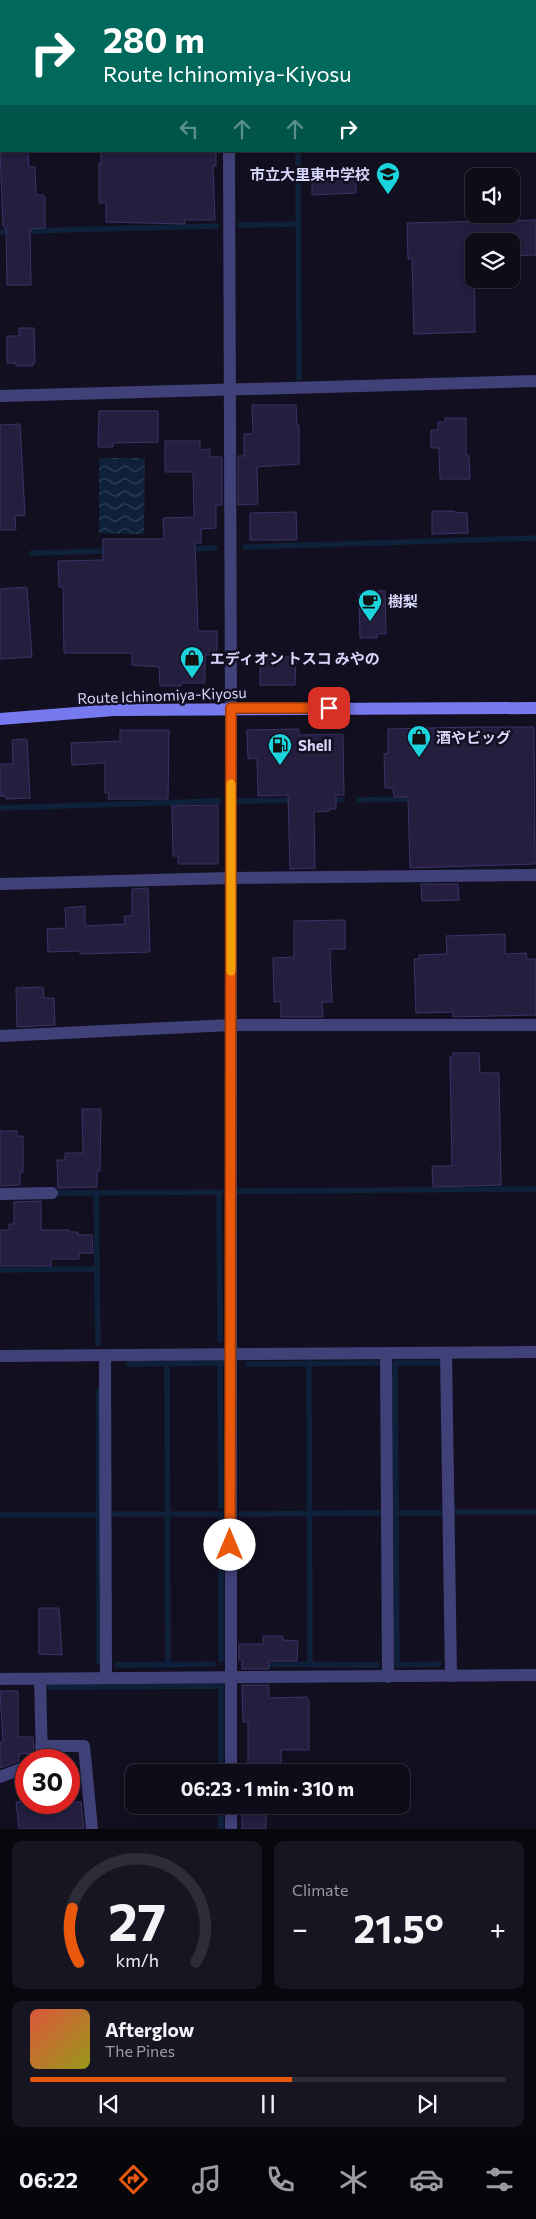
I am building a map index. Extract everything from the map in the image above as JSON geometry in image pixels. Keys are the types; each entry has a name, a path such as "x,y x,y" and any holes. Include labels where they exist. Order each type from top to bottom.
{"main road":[{"name":"Route Ichinomiya-Kiyosu","path":"0,719 114,710 536,708"}],"street":[{"path":"229,152 231,1764"},
{"path":"0,396 536,381"},
{"path":"0,884 231,878 536,876"},
{"path":"0,1036 231,1025 536,1025"},
{"path":"0,1194 52,1193"},
{"path":"0,1356 536,1352"},
{"path":"386,1353 388,1676"},
{"path":"446,1353 451,1676"},
{"path":"105,1356 106,1678"},
{"path":"0,1679 536,1675"},
{"path":"40,1679 42,1746 84,1746 92,1829"},
{"path":"0,1777 15,1771"},
{"path":"231,1814 231,1829"}],"water":[{"path":"99,458 145,458 144,534 99,533"}],"building":[{"path":"0,152 28,152 29,167 35,167 36,195 43,195 45,197 45,228 30,229 31,285 7,285 6,229 3,226"},
{"path":"101,152 216,152 216,166 213,166 215,220 185,220 185,224 106,222 106,203 99,203 99,163 101,163"},
{"path":"356,170 356,193 312,195 312,171"},
{"path":"520,220 536,220 536,255 520,256 520,233 465,233 465,288 475,288 475,332 414,334 412,259 408,259 407,223 520,223"},
{"path":"19,328 34,328 35,363 33,363 33,366 16,366 16,363 7,363 7,336 19,336"},
{"path":"252,405 296,405 297,425 299,425 299,464 257,467 258,504 238,505 238,456 244,456 244,434 251,434 253,432"},
{"path":"99,411 158,411 158,442 113,443 113,447 98,447"},
{"path":"445,418 466,418 466,454 469,456 470,479 440,479 439,448 431,448 431,430 438,430 438,422 445,422"},
{"path":"20,424 25,515 15,516 16,530 0,530 0,425"},
{"path":"165,441 200,441 200,450 210,449 210,457 222,457 222,505 216,505 216,528 201,529 201,543 195,543 198,631 217,631 217,655 205,655 205,683 181,683 181,686 160,686 159,667 132,665 132,653 64,653 63,587 59,587 58,561 103,560 103,539 164,539 163,518 194,517 193,472 165,472"},
{"path":"432,511 467,513 468,533 432,534"},
{"path":"296,512 297,540 250,540 250,513"},
{"path":"27,587 32,657 0,659 0,589"},
{"path":"368,591 385,591 386,634 377,634 377,638 360,638 359,594 368,593"},
{"path":"264,656 296,657 295,685 260,685 260,667 262,667"},
{"path":"534,727 535,864 410,868 408,797 394,797 393,788 385,788 384,754 388,753 388,729"},
{"path":"299,729 299,735 343,734 344,795 336,795 336,809 314,812 315,868 290,869 288,795 258,796 257,758 248,759 247,730"},
{"path":"120,730 169,730 168,799 108,799 109,793 105,793 105,763 72,765 71,743 120,741"},
{"path":"27,739 30,798 6,799 6,796 0,796 0,764 13,764 12,740"},
{"path":"218,805 218,864 178,864 178,856 173,856 172,806"},
{"path":"421,884 458,884 459,900 422,901"},
{"path":"148,888 150,952 80,954 80,951 48,952 47,929 66,928 65,908 85,906 85,926 125,924 124,916 132,916 132,889"},
{"path":"345,920 345,949 330,949 332,1002 322,1002 323,1017 281,1017 281,1002 274,1002 273,958 294,957 294,921"},
{"path":"505,934 505,954 526,953 527,959 536,959 536,1015 453,1017 453,1012 416,1013 414,959 419,959 419,955 447,954 446,936"},
{"path":"43,987 44,998 54,998 55,1025 17,1027 16,988"},
{"path":"453,1053 479,1053 480,1073 499,1073 501,1185 433,1187 432,1166 452,1166 450,1057 453,1057"},
{"path":"82,1109 101,1109 100,1171 97,1171 97,1187 58,1188 57,1160 65,1160 65,1153 83,1153"},
{"path":"0,1131 17,1131 17,1136 23,1136 23,1172 20,1172 20,1185 0,1186"},
{"path":"41,1201 41,1230 69,1230 69,1232 78,1232 78,1235 92,1235 93,1253 79,1253 79,1259 51,1259 51,1266 0,1266 0,1230 9,1230 9,1224 14,1224 14,1202"},
{"path":"39,1608 59,1608 62,1655 39,1654"},
{"path":"263,1636 283,1636 283,1640 298,1641 297,1661 269,1661 269,1669 242,1669 242,1660 239,1660 239,1644 263,1644"},
{"path":"242,1685 269,1685 269,1698 307,1697 309,1701 309,1750 281,1750 281,1764 248,1764 248,1722 243,1722"},
{"path":"0,1691 18,1691 18,1737 33,1737 34,1749 15,1749 15,1762 0,1768 0,1742 3,1742"},
{"path":"81,1802 84,1829 19,1829 17,1814 80,1814"},
{"path":"242,1814 266,1814 266,1829 242,1829"}],"waterway":[{"path":"298,152 299,378"},
{"path":"240,225 298,224"},
{"path":"25,231 216,226"},
{"path":"0,232 13,232"},
{"path":"245,547 536,538"},
{"path":"189,549 215,548"},
{"path":"32,553 110,551"},
{"path":"359,800 414,799"},
{"path":"239,801 294,800"},
{"path":"328,800 342,800"},
{"path":"0,808 219,801"},
{"path":"239,1191 536,1189"},
{"path":"219,1192 220,1340"},
{"path":"57,1193 221,1192"},
{"path":"96,1193 98,1343"},
{"path":"0,1270 97,1269"},
{"path":"220,1363 221,1506"},
{"path":"129,1364 222,1363"},
{"path":"309,1363 310,1664"},
{"path":"248,1364 377,1363"},
{"path":"438,1363 395,1363 397,1665 439,1664"},
{"path":"167,1364 168,1665"},
{"path":"99,1391 99,1662"},
{"path":"453,1507 453,1512 536,1512"},
{"path":"241,1514 379,1513"},
{"path":"395,1513 440,1513"},
{"path":"114,1514 222,1514"},
{"path":"221,1514 221,1660"},
{"path":"0,1515 100,1515"},
{"path":"117,1665 213,1664"},
{"path":"262,1664 377,1665"},
{"path":"49,1687 221,1686 221,1764"},
{"path":"221,1814 221,1829"}],"slow traffic":[{"path":"231,784 231,971"}],"place":[{"name":"市立大里東中学校","path":"388,195"},
{"name":"樹梨","path":"370,622"},
{"name":"エディオン トスコ みやの","path":"192,679"},
{"name":"酒やビッグ","path":"419,758"},
{"name":"Shell","path":"280,766"}],"route":[{"path":"230,1545 231,708 329,708"}]}
